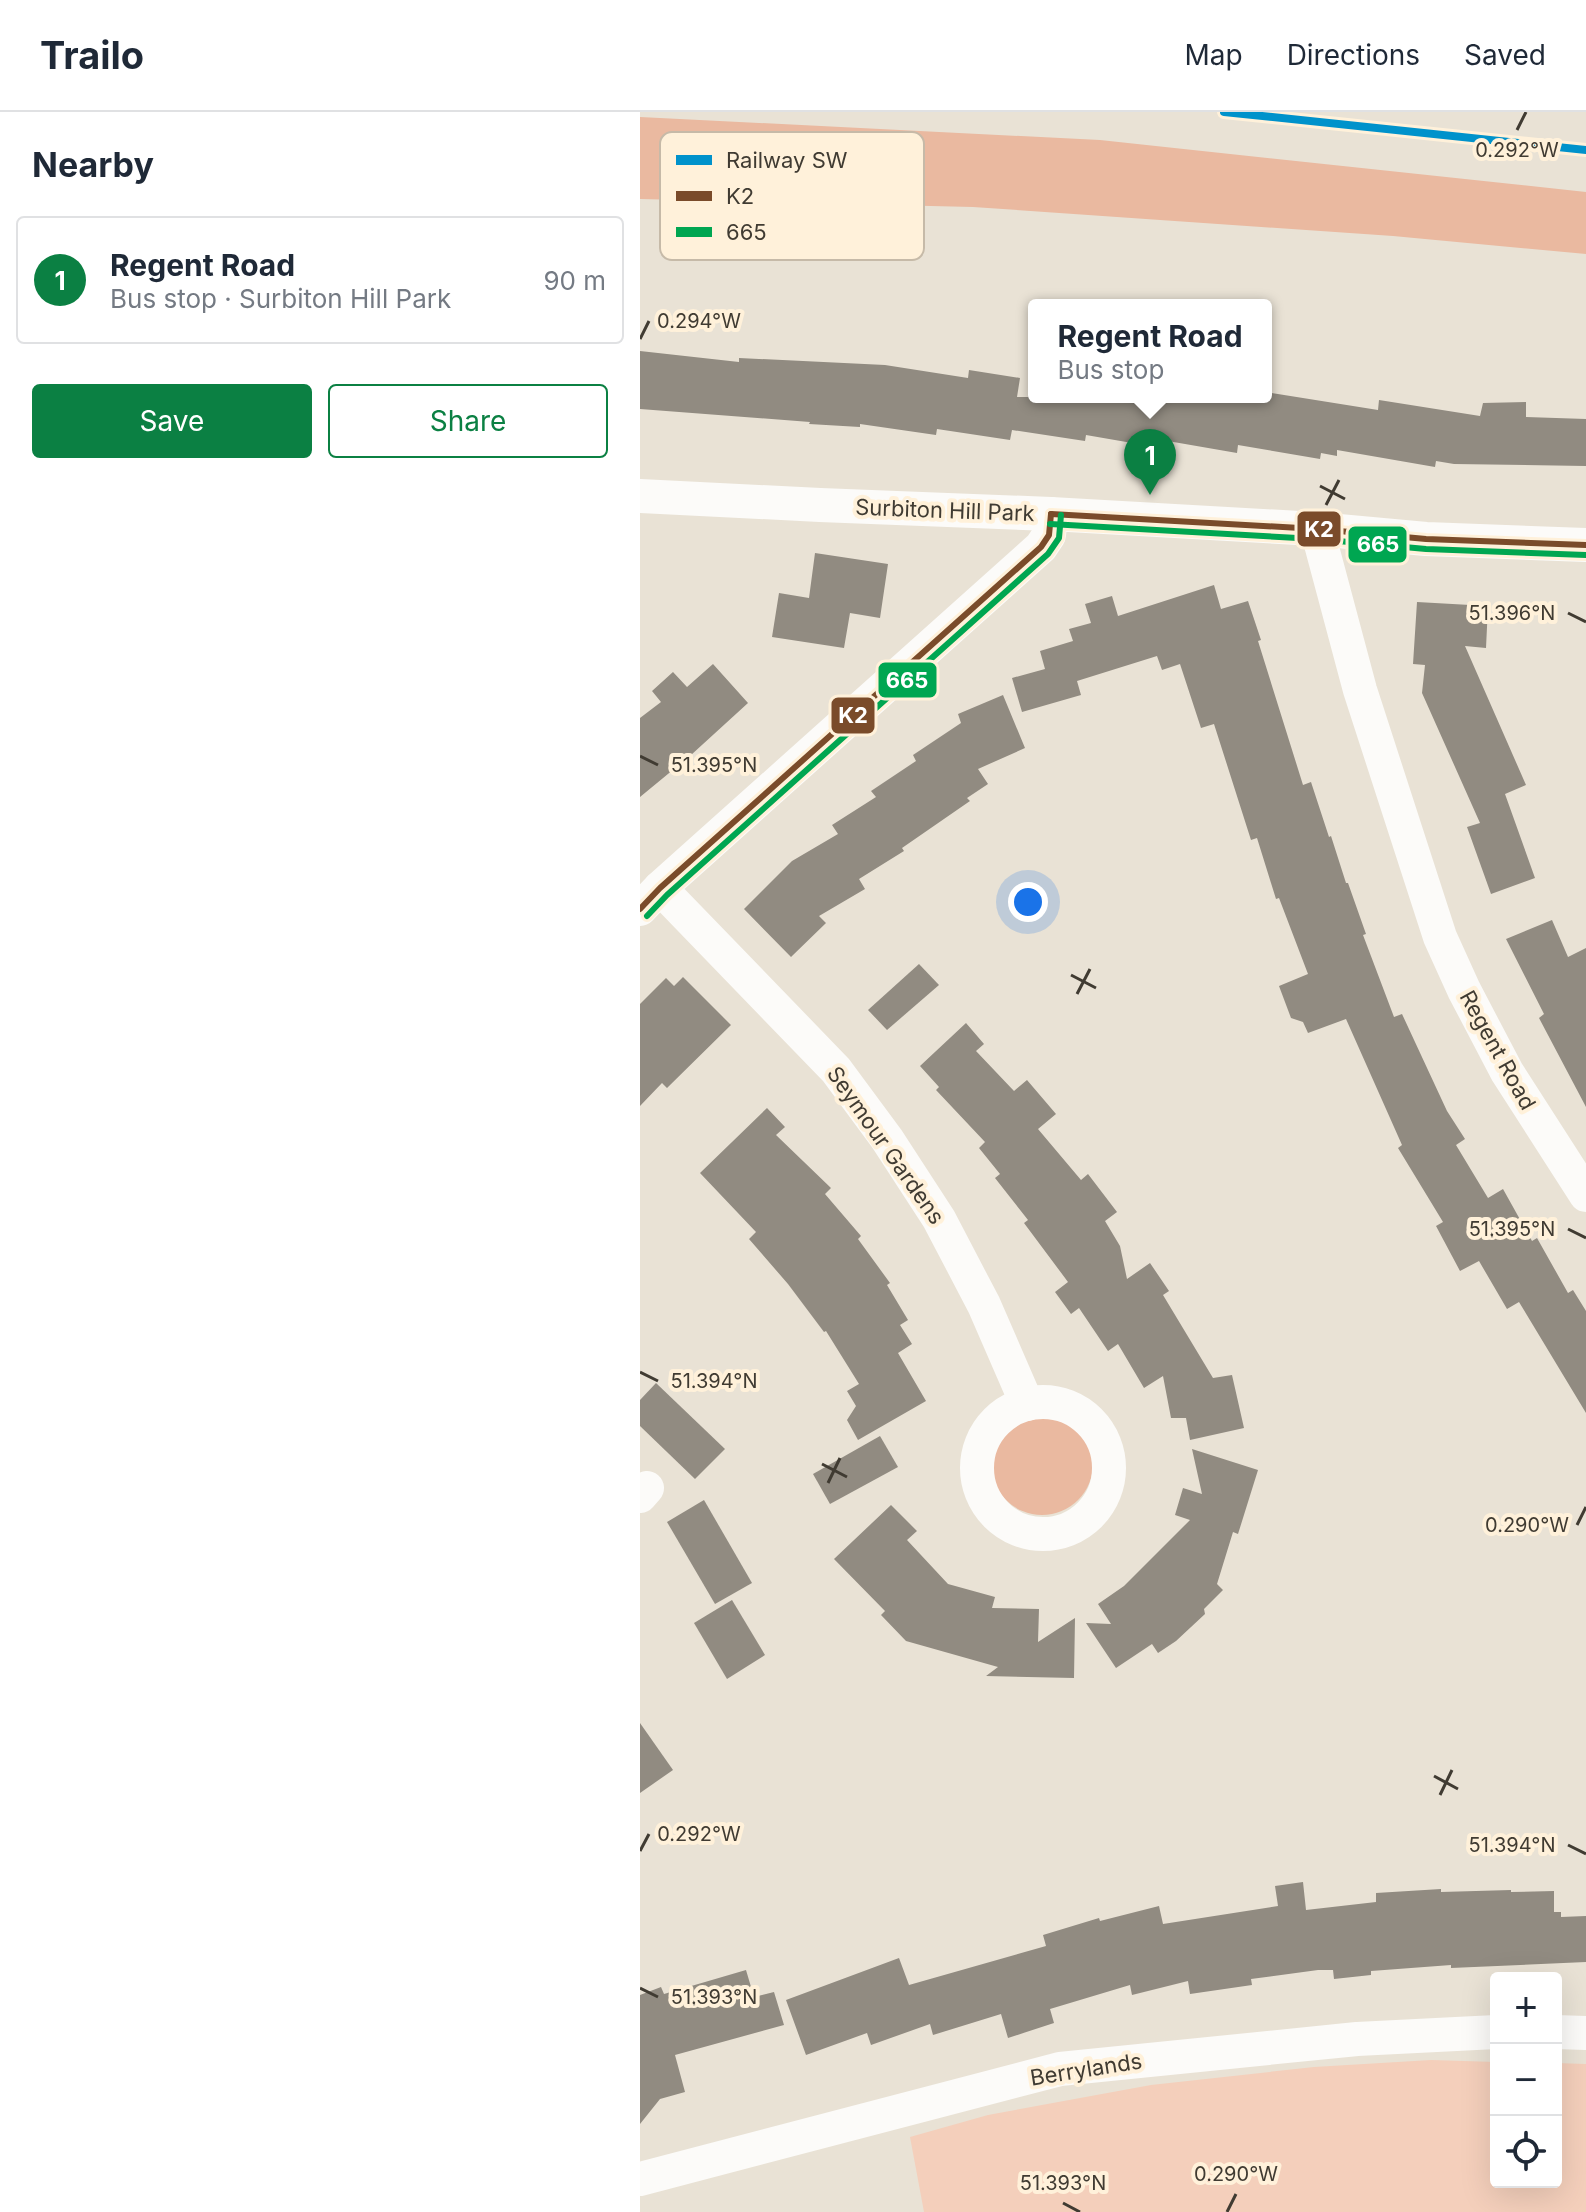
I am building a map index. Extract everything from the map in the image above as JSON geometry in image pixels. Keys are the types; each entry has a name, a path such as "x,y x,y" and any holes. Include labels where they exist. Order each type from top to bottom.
{"street":[{"name":"Surbiton Hill Park","path":"640,496 1051,514 1317,529 1426,539 1586,545"},
{"path":"650,899 1021,567 1049,535 1051,514"},
{"name":"Regent Road","path":"1317,529 1360,690 1440,937 1507,1072 1586,1195"},
{"name":"Seymour Gardens","path":"650,899 836,1070 887,1139 939,1219 984,1305 1027,1404"},
{"name":"Berrylands","path":"640,2179 1060,2069 1357,2039 1490,2032"},
{"path":"1562,2032 1586,2033"}],"shaded area":[{"path":"640,117 1100,140 1586,192 1586,254 1393,236 924,206 924,132 660,132 660,199 640,199"},
{"path":"1042,1413 1062,1417 1078,1428 1089,1444 1093,1464 1089,1484 1078,1500 1062,1511 1042,1515 1022,1511 1006,1500 995,1484 991,1464 995,1444 1006,1428 1022,1417"},
{"path":"1431,2060 1490,2062 1490,2188 1562,2188 1562,2063 1586,2064 1586,2212 924,2212 910,2137 988,2115 1151,2085 1314,2067"}],"building":[{"path":"640,351 739,362 739,358 885,365 968,378 969,370 1020,378 1017,397 1028,397 1028,403 1272,403 1272,393 1378,410 1379,400 1480,416 1483,403 1526,402 1526,417 1586,419 1586,466 1436,461 1435,467 1337,450 1337,456 1321,453 1320,459 1238,445 1237,453 1162,440 1161,448 1086,435 1085,441 1012,430 1010,440 937,429 936,435 860,424 860,427 809,424 640,409"},
{"path":"815,553 888,564 880,618 850,613 844,648 772,637 779,593 809,598"},
{"path":"1214,585 1221,609 1248,601 1303,785 1311,782 1394,1017 1402,1014 1447,1111 1465,1139 1456,1145 1488,1198 1503,1189 1532,1241 1537,1238 1568,1293 1573,1290 1586,1311 1586,1413 1519,1302 1507,1309 1479,1261 1460,1271 1436,1226 1443,1222 1398,1148 1402,1145 1346,1019 1308,1033 1303,1022 1291,1018 1279,986 1308,974 1279,898 1276,899 1257,838 1251,840 1214,724 1201,728 1180,664 1162,670 1157,656 1077,681 1081,695 1022,712 1012,678 1045,669 1040,651 1073,641 1069,629 1091,623 1085,604 1112,596 1118,616"},
{"path":"1417,602 1488,606 1486,648 1465,646 1526,785 1505,794 1535,878 1491,894 1467,827 1480,823 1422,693 1425,665 1413,664"},
{"path":"713,664 748,703 640,797 640,718 661,702 652,691 673,672 687,687"},
{"path":"1003,695 1025,748 978,769 988,784 967,798 970,801 902,848 904,851 859,879 865,889 819,916 826,923 791,957 744,909 792,861 838,834 832,825 876,797 871,791 916,761 913,755 961,723 958,714"},
{"path":"1552,920 1568,957 1586,948 1586,1107 1539,1018 1544,1014 1506,939"},
{"path":"919,964 939,985 887,1030 868,1010"},
{"path":"683,977 731,1025 667,1088 662,1083 640,1106 640,1004 666,978 674,986"},
{"path":"966,1023 984,1044 976,1051 1014,1091 1027,1080 1056,1114 1038,1129 1081,1180 1088,1174 1117,1212 1105,1221 1120,1246 1127,1279 1150,1263 1169,1291 1163,1295 1213,1378 1232,1375 1244,1428 1190,1440 1186,1418 1171,1418 1163,1376 1144,1388 1118,1344 1108,1351 1079,1308 1071,1314 1055,1292 1068,1282 1024,1223 1028,1220 995,1178 1000,1174 979,1148 985,1142 936,1090 939,1087 920,1066"},
{"path":"767,1108 785,1127 776,1135 831,1188 825,1194 861,1236 858,1239 890,1283 887,1285 908,1320 900,1325 912,1344 898,1353 926,1401 858,1440 847,1420 856,1406 847,1391 859,1384 826,1331 749,1239 756,1232 700,1173"},
{"path":"656,1383 725,1449 695,1479 640,1426 640,1400"},
{"path":"880,1436 898,1467 830,1504 813,1474"},
{"path":"1192,1449 1258,1470 1238,1534 1233,1532 1217,1584 1223,1590 1204,1609 1205,1614 1176,1641 1158,1653 1152,1644 1116,1668 1086,1623 1111,1624 1098,1604 1124,1586 1190,1520 1175,1515 1183,1488 1202,1494"},
{"path":"704,1500 752,1583 715,1604 667,1522"},
{"path":"891,1505 917,1531 907,1540 948,1584 995,1597 992,1608 1039,1609 1038,1642 1075,1618 1074,1678 986,1676 998,1667 906,1641 881,1615 885,1611 834,1559"},
{"path":"732,1600 765,1655 727,1679 694,1623"},
{"path":"640,1723 673,1770 640,1793"},
{"path":"1303,1882 1306,1910 1376,1902 1376,1893 1441,1889 1441,1892 1554,1891 1554,1912 1561,1912 1561,1917 1586,1916 1586,1962 1451,1968 1451,1965 1371,1971 1371,1975 1334,1979 1333,1970 1318,1970 1251,1979 1252,1985 1190,1994 1188,1981 1132,1995 1130,1985 1050,2009 1054,2023 1008,2038 1001,2014 933,2035 930,2024 871,2045 867,2033 806,2055 786,2000 899,1958 909,1985 1046,1946 1043,1935 1099,1918 1100,1921 1159,1906 1163,1924 1278,1906 1275,1886"},
{"path":"746,1970 754,1997 774,1992 784,2025 675,2055 685,2092 660,2099 640,2124 640,1995 661,1987 664,1994"}],"rail line":[{"name":"SW","path":"1224,112 1586,150"}],"transit line":[{"name":"K2","path":"1051,514 1317,529 1426,539 1586,545"},
{"name":"K2","path":"640,909 1041,547 1049,535 1051,514"},
{"name":"665","path":"647,916 1048,554 1059,538 1061,515"},
{"name":"665","path":"1050,524 1316,539 1426,549 1586,555"}],"place":[{"name":"Regent Road","path":"1150,495"}]}
